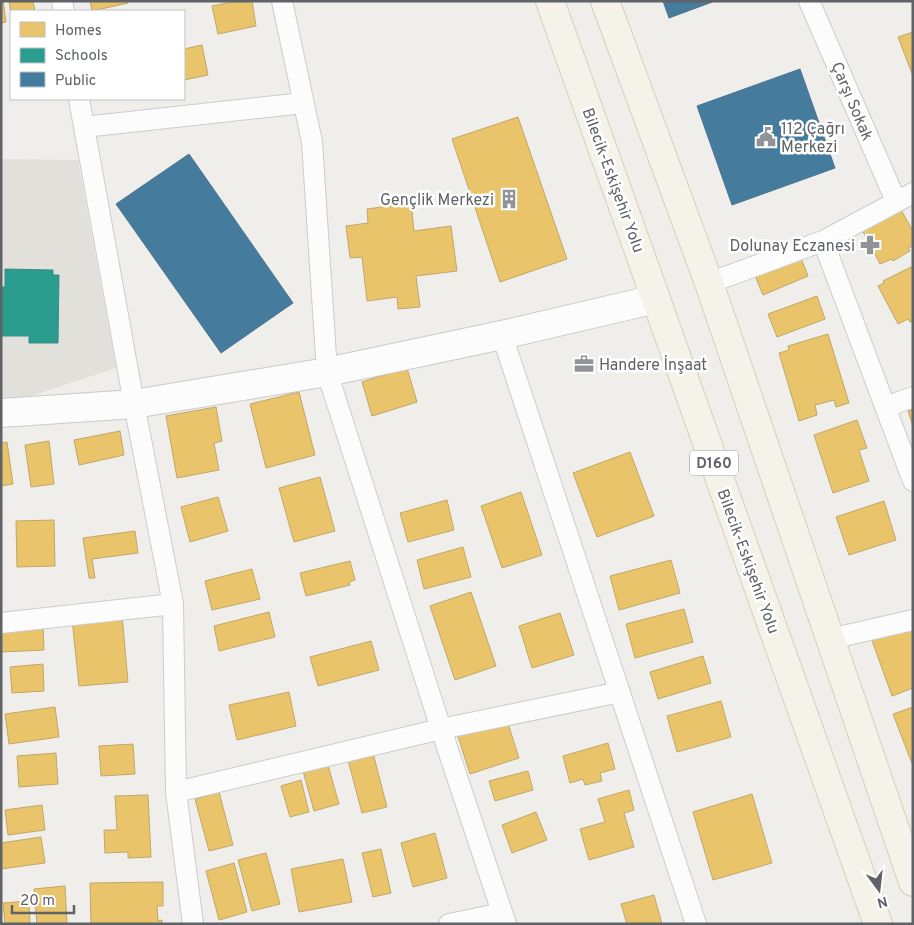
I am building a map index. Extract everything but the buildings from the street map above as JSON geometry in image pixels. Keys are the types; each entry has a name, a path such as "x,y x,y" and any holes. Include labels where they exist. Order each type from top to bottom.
{"main road":[{"name":"Bilecik-Eskişehir Yolu","path":"550,1 878,924"},
{"path":"605,1 709,282 913,882"}],"street":[{"path":"282,1 312,142 327,372 441,730 504,918 449,924"},
{"name":"Çarşı Sokak","path":"810,1 904,197"},
{"path":"79,100 134,404 173,604 176,792 193,924"},
{"path":"84,127 304,103"},
{"path":"709,282 824,241 904,197"},
{"path":"824,241 913,481"},
{"path":"1,413 134,404 327,372 502,335 656,299"},
{"path":"502,335 696,924"},
{"path":"886,407 913,397"},
{"path":"1,623 173,604"},
{"path":"830,639 913,620"},
{"path":"176,792 441,730 620,692"}],"shaded area":[{"path":"1,159 78,160 116,368 16,401 1,400"}],"place":[{"name":"112 Çağrı Merkezi","path":"766,137"},
{"name":"Gençlik Merkezi","path":"509,199"},
{"name":"Dolunay Eczanesi","path":"870,245"},
{"name":"Handere İnşaat","path":"584,364"}]}
